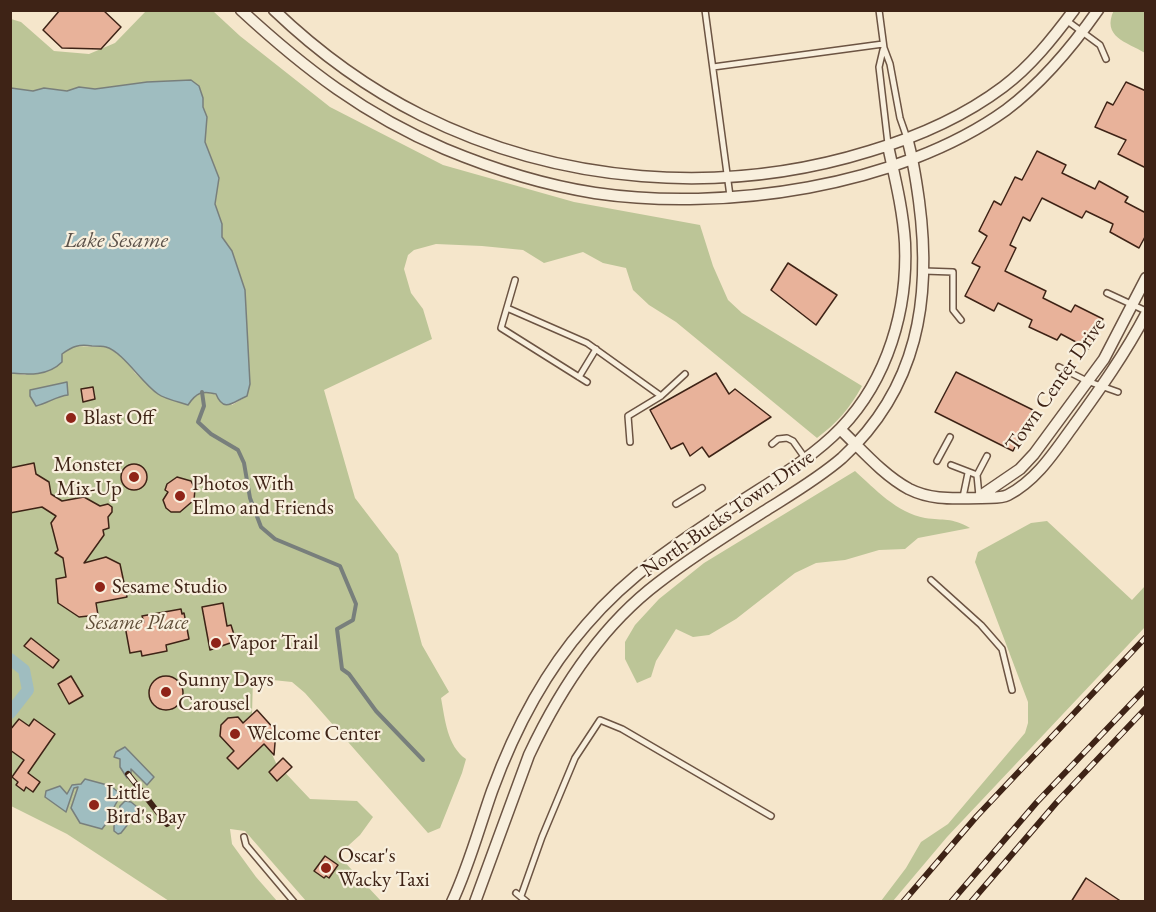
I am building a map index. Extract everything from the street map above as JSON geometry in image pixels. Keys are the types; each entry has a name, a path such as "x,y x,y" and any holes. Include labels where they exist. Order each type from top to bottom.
{"street":[{"path":"241,10 280,46 330,86 375,114 446,149 526,177 593,192 651,198 730,197 782,192 816,186 892,166 913,158 966,134 1006,109 1048,73 1098,10"},
{"path":"274,10 331,60 399,103 459,132 495,146 552,162 620,175 659,178 728,177 784,172 888,146 949,121 1004,86 1031,62 1074,10"},
{"name":"North Bucks Town Drive","path":"475,902 529,755 540,732 574,674 603,636 623,614 658,583 812,481 841,458 881,411 897,384 912,350 920,320 924,271 920,212 913,158 907,138"},
{"name":"North Bucks Town Drive","path":"452,902 507,754 528,706 583,627 630,579 661,554 805,458 840,429 864,399 881,368 896,330 905,273 902,215 888,146"},
{"name":"Town Center Drive","path":"979,497 1020,469 1034,454 1116,339 1146,278"},
{"name":"Town Center Drive","path":"840,429 897,482 910,489 941,498 999,498 1008,495 1035,476 1048,461 1129,346 1146,312"}],"lane":[{"path":"705,10 730,197"},
{"path":"879,10 884,46 890,64 900,118 907,138"},
{"path":"1066,20 1100,45 1106,59"},
{"path":"713,67 884,46"},
{"path":"884,46 879,67 888,146"},
{"path":"924,271 953,272 953,310 962,320"},
{"path":"515,280 501,328 587,382"},
{"path":"1107,293 1146,312"},
{"path":"507,308 587,343 661,396"},
{"path":"579,377 596,349"},
{"path":"1059,367 1118,392"},
{"path":"630,442 628,416 661,396 685,374"},
{"path":"937,461 950,437"},
{"path":"772,444 787,438 793,441 805,458"},
{"path":"979,497 977,475 987,456"},
{"path":"951,465 977,475"},
{"path":"962,499 968,473"},
{"path":"676,504 702,488"},
{"path":"931,580 981,625 1002,649 1012,690"},
{"path":"527,902 519,895 575,758 600,720 622,729 771,816"},
{"path":"244,837 246,845 294,902"}],"green space":[{"path":"1114,10 1145,11 1145,53 1124,42 1113,33 1111,19"},
{"name":"Sesame Place","path":"146,11 213,11 240,36 330,107 443,165 574,202 700,225 713,266 728,300 742,313 862,386 842,415 817,438 676,322 649,305 633,290 626,268 603,263 583,252 544,263 523,250 436,244 414,250 408,255 404,269 411,293 423,309 432,339 324,390 355,498 398,554 422,645 449,692 441,698 446,723 451,740 466,759 440,828 428,833 305,693 292,682 253,678 252,714 275,748 271,752 276,763 310,799 357,801 373,817 360,835 338,855 381,901 306,901 245,831 230,829 232,844 277,901 169,901 67,834 11,806 11,373 25,375 72,346 107,347 125,359 135,373 157,393 188,404 199,394 209,392 232,405 247,396 250,384 245,290 232,251 222,237 222,224 215,204 219,178 205,142 207,117 203,107 203,98 191,80 147,82 95,89 79,87 68,91 44,88 33,91 11,88 11,19 21,22 54,51 89,54 115,43"},
{"path":"855,471 887,499 905,511 925,518 952,521 970,528 918,538 905,549 879,550 845,560 816,563 795,573 736,619 709,635 693,637 676,629 656,661 651,677 637,683 625,659 625,642 635,625 659,599 704,563"},
{"path":"1047,521 1132,600 1145,586 1145,627 947,837 893,901 881,901 906,868 921,842 948,824 1025,733 1028,723 1028,702 975,562 978,552 1031,523"}],"water":[{"name":"Lake Sesame","path":"191,80 199,86 207,117 205,142 219,178 215,204 222,224 222,237 232,251 245,290 250,384 247,396 226,405 219,400 216,394 207,392 197,395 188,405 168,399 152,389 119,355 101,346 73,347 62,354 62,362 51,370 31,374 11,373 11,88 33,91 44,88 67,91 79,87 95,89 147,82"},
{"path":"67,382 68,395 36,406 30,396 30,390"},
{"path":"125,747 154,777 147,785 131,769 131,775 127,778 120,767 120,759 114,757 116,752"},
{"name":"Little Bird's Bay","path":"85,779 111,786 119,793 126,792 126,797 119,798 113,814 119,813 120,806 125,801 136,806 136,814 121,833 114,831 112,819 102,829 80,823 71,808 78,787 74,788 66,812 45,797 46,791 60,786 67,794 72,785 81,784"}],"building":[{"path":"60,10 103,10 121,27 101,49 62,48 43,30"},
{"path":"1126,82 1146,91 1146,168 1118,154 1126,140 1095,127 1107,102 1113,105"},
{"path":"1037,151 1066,165 1062,173 1095,189 1099,181 1128,197 1125,202 1146,213 1146,235 1139,248 1110,232 1113,224 1086,211 1082,218 1042,198 1030,221 1023,217 1010,245 1016,248 1005,271 1046,291 1043,298 1071,312 1075,305 1103,319 1089,349 1061,334 1057,340 1029,327 1032,320 998,303 994,311 965,296 980,267 972,263 987,236 979,231 994,201 1001,205 1015,177 1022,180"},
{"path":"788,263 837,295 816,325 771,290"},
{"path":"956,372 1033,410 1013,451 935,412"},
{"path":"716,373 729,394 735,389 771,417 709,457 702,447 690,456 683,443 671,449 650,410"},
{"path":"93,387 95,399 83,402 81,389"},
{"path":"34,463 36,474 49,482 51,494 62,501 84,497 100,506 108,504 112,507 112,512 108,517 109,528 103,530 104,535 84,563 106,557 120,564 127,597 96,603 98,615 79,617 58,603 56,579 66,577 63,558 55,553 58,550 51,523 56,516 42,507 10,513 10,468"},
{"name":"Monster Mix-Up","path":"134,464 143,468 147,477 143,486 134,490 125,486 121,477 125,468"},
{"name":"Photos With Elmo and Friends","path":"177,477 191,481 195,489 194,500 180,512 171,512 166,508 163,500 168,492 165,490 167,484"},
{"path":"223,603 227,626 231,625 236,641 210,650 202,607"},
{"path":"181,609 182,614 184,613 189,639 166,645 167,651 142,656 141,651 130,653 125,626 144,622 142,616"},
{"path":"31,638 59,660 53,668 24,646"},
{"path":"71,676 83,696 69,704 58,684"},
{"name":"Sunny Days Carousel","path":"166,676 178,681 183,693 178,705 166,710 154,705 149,693 154,681"},
{"name":"Welcome Center","path":"257,710 276,731 274,755 264,744 238,769 227,758 234,751 220,736 221,725 228,718 238,717 243,723"},
{"path":"19,719 29,726 34,719 55,734 28,773 40,782 33,792 26,787 24,791 16,785 18,782 12,777 24,760 10,750 10,730"},
{"path":"283,758 292,767 277,781 269,772"},
{"name":"Oscar's Wacky Taxi","path":"325,856 338,865 329,878 326,876 324,878 314,871"},
{"path":"1086,878 1122,902 1071,902"}],"waterway":[{"path":"202,392 204,406 198,422 211,434 238,450 244,463 250,498 261,527 275,539 340,566 356,604 353,620 337,629 342,669 349,674 376,711 423,760"},
{"path":"10,659 24,670 28,690 10,713"}],"railway":[{"path":"903,902 977,816 1146,637"},
{"path":"951,902 1037,802 1146,688"},
{"path":"971,902 1057,802 1146,708"},
{"path":"128,774 167,824"}],"place":[{"name":"Blast Off","path":"71,418"},
{"name":"Monster Mix-Up","path":"134,477"},
{"name":"Photos With Elmo and Friends","path":"180,496"},
{"name":"Sesame Studio","path":"100,587"},
{"name":"Vapor Trail","path":"216,643"},
{"name":"Sunny Days Carousel","path":"166,692"},
{"name":"Welcome Center","path":"235,734"},
{"name":"Little Bird's Bay","path":"94,805"},
{"name":"Oscar's Wacky Taxi","path":"326,868"}]}
